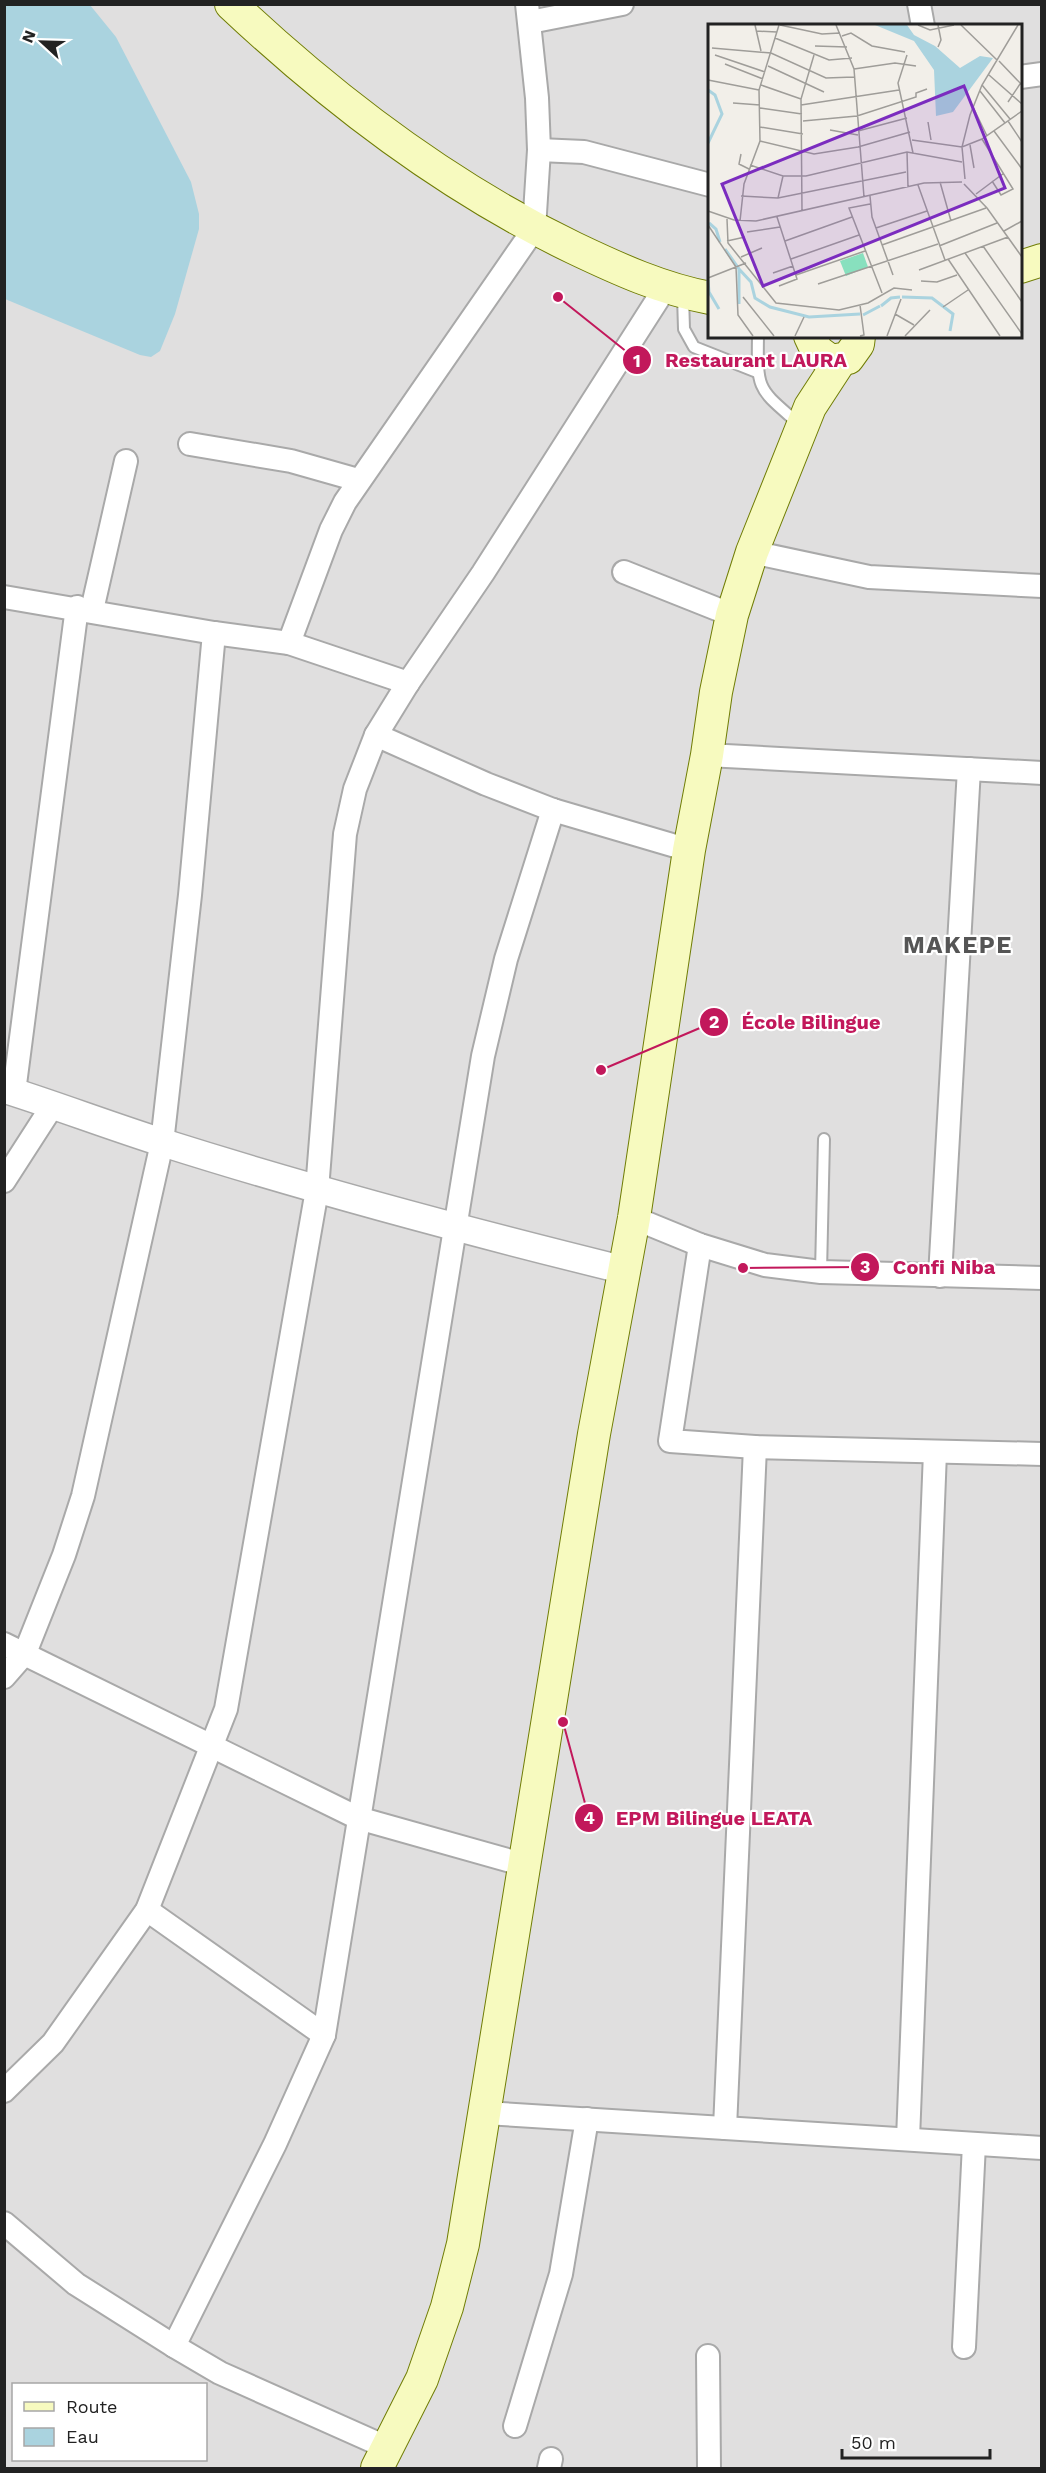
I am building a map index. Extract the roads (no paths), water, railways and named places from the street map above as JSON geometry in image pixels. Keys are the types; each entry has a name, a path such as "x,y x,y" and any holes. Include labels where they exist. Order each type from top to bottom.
{"main road":[{"path":"231,4 273,44 423,163 534,229 599,260 686,293"},
{"path":"1022,266 1041,260"},
{"path":"382,2458 422,2379 447,2307 464,2244 592,1445 634,1218 689,850 716,692 732,615 752,552 835,342"}],"street":[{"path":"290,643 331,530 358,480 534,229 539,150 529,13 622,4"},
{"path":"919,4 923,24"},
{"path":"1022,78 1041,74"},
{"path":"539,150 584,152 708,185"},
{"path":"4,2091 53,2043 147,1910 226,1709 317,1190 345,834 355,789 376,735 408,683 483,573 686,293"},
{"path":"190,444 291,461 358,480"},
{"path":"126,461 85,609 9,1091 162,1143 317,1190 624,1270"},
{"path":"752,552 869,577 1041,586"},
{"path":"624,572 732,615"},
{"path":"4,597 85,609 214,633 290,643 408,683"},
{"path":"4,1677 15,1648 64,1555 83,1496 162,1143 190,895 214,633"},
{"path":"376,735 486,784 553,810 689,850"},
{"path":"707,755 1041,773"},
{"path":"940,1276 969,769"},
{"path":"174,2346 275,2144 324,2035 483,1056 506,959 553,810"},
{"path":"4,1181 52,1105"},
{"path":"634,1218 700,1245 765,1265 821,1272 1041,1278"},
{"path":"700,1245 670,1442 755,1447 1041,1454"},
{"path":"725,2128 755,1447"},
{"path":"908,2139 935,1452"},
{"path":"15,1648 358,1818 525,1865"},
{"path":"147,1910 324,2035"},
{"path":"486,2112 1041,2148"},
{"path":"515,2426 561,2274 587,2119"},
{"path":"964,2347 975,2144"},
{"path":"4,2223 76,2284 174,2346 220,2373 382,2458"},
{"path":"708,2356 709,2469"}],"lane":[{"path":"686,293 684,329 694,347 757,372"},
{"path":"758,338 757,372 765,394 806,416"},
{"path":"821,1272 824,1139"}],"water":[{"path":"4,5 90,5 116,37 191,182 199,214 199,229 175,314 160,351 151,357 140,355 5,299"}],"place":[{"name":"Restaurant LAURA","path":"558,297"},
{"name":"École Bilingue","path":"601,1070"},
{"name":"Confi Niba","path":"743,1268"},
{"name":"EPM Bilingue LEATA","path":"563,1722"}],"district":[{"name":"MAKEPE","path":"958,945"}]}
